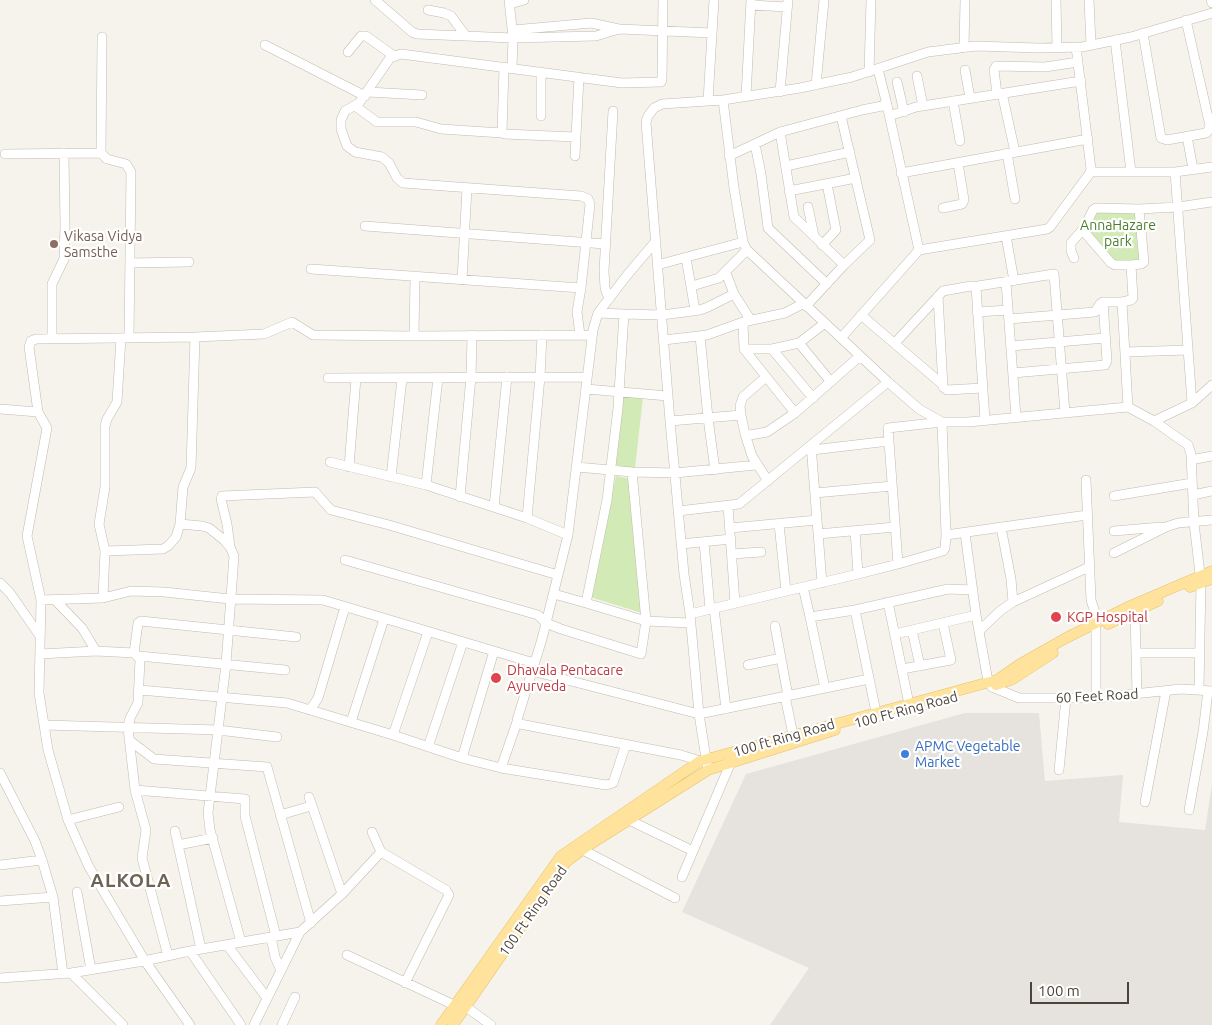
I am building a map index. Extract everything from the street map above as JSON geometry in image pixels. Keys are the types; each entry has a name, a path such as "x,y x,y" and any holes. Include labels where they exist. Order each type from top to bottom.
{"main road":[{"name":"100 ft Ring Road","path":"441,1025 561,856 703,760 793,734 990,684 1020,664 1097,626 1130,606 1200,578 1212,571"},
{"path":"1097,626 1135,612 1200,578 1212,578"},
{"name":"100 Ft Ring Road","path":"453,1025 566,862 629,820 708,770 876,714 990,684"}],"street":[{"path":"375,0 413,33 466,36 513,34 596,36 619,30"},
{"path":"502,133 513,34 510,2 524,0"},
{"path":"580,335 577,312 590,204 584,197 403,183 397,178 390,163 382,157 352,150 347,146 343,138 342,115 355,106 366,94 390,58 401,54 622,82 660,82 662,80 662,0"},
{"path":"708,101 714,0"},
{"path":"816,85 824,0"},
{"path":"871,0 874,70 887,105 919,250"},
{"path":"964,48 965,0"},
{"path":"1056,0 1057,48"},
{"path":"1089,0 1091,45"},
{"path":"746,97 751,3 787,4 780,92"},
{"path":"428,10 450,16 466,36"},
{"path":"708,770 703,760 678,511 646,122 648,116 654,108 662,104 723,100 816,85 874,70 928,52 976,46 1057,48 1091,45 1143,33 1212,12"},
{"path":"1143,33 1160,136 1163,140 1167,140 1206,133 1210,126 1186,20"},
{"path":"513,34 591,23 619,30 712,33"},
{"path":"348,52 362,36 366,36 394,56"},
{"path":"102,37 102,153 107,159 126,164 130,172 130,263 125,338 118,402 104,426 104,487 99,524 105,551 103,598"},
{"path":"1114,40 1131,172"},
{"path":"265,45 366,94 422,95"},
{"path":"841,338 919,250 1050,227 1090,172 1088,139 1076,47"},
{"path":"1015,198 1011,153 994,70 996,66 1045,67 1078,62"},
{"path":"965,70 970,98"},
{"path":"541,72 541,116"},
{"path":"917,76 923,106"},
{"path":"576,156 579,77"},
{"path":"889,116 923,106 1080,81"},
{"path":"897,82 904,112"},
{"path":"723,100 729,156 745,246 888,382 919,409 942,422"},
{"path":"953,101 960,141"},
{"path":"729,156 780,132 887,105"},
{"path":"355,106 377,122 416,122 440,129 502,133 506,135 576,137"},
{"path":"609,299 604,278 613,111"},
{"path":"664,340 707,335 746,321 767,318 805,305 870,240 841,116"},
{"path":"780,132 794,217 844,265"},
{"path":"1188,136 1193,169"},
{"path":"901,173 1088,139"},
{"path":"755,144 768,228 826,284"},
{"path":"786,166 850,152"},
{"path":"52,339 52,284 64,260 64,153"},
{"path":"5,154 102,153"},
{"path":"943,208 962,204 964,200 958,163"},
{"path":"1090,172 1175,172 1212,167"},
{"path":"1175,172 1192,403"},
{"path":"789,191 856,178"},
{"path":"822,245 836,230 828,184"},
{"path":"462,280 467,188"},
{"path":"1074,258 1071,251 1071,243 1084,228 1093,210 1096,208 1139,209 1178,207 1212,202"},
{"path":"808,206 814,236"},
{"path":"1084,228 1086,234 1111,263 1115,265 1141,264 1144,262 1139,209"},
{"path":"365,226 605,244"},
{"path":"1006,236 1010,281 1008,314 1016,417"},
{"path":"501,768 517,722 546,623 568,536 592,335 598,314 656,241"},
{"path":"658,265 745,246"},
{"path":"692,286 713,280 726,273 745,246"},
{"path":"686,258 695,310"},
{"path":"130,263 189,262"},
{"path":"1103,302 1122,302 1133,298 1131,265"},
{"path":"311,269 581,288"},
{"path":"726,273 746,321 744,349 795,413"},
{"path":"895,343 938,296 946,290 1054,274 1065,413"},
{"path":"414,336 415,276"},
{"path":"976,287 985,420"},
{"path":"598,314 662,315 708,308 734,294"},
{"path":"938,296 942,384"},
{"path":"978,312 1057,314 1095,312 1103,302"},
{"path":"1013,373 1104,365 1107,361 1103,302"},
{"path":"1122,302 1128,407"},
{"path":"586,603 608,500 619,392 624,314"},
{"path":"861,315 947,390 982,388"},
{"path":"190,1025 145,961 89,866 68,820 48,750 39,693 41,600 27,536 46,428 38,412 29,347 31,341 36,339 195,337 269,333 292,322 313,335 592,335"},
{"path":"744,349 772,348 799,343 825,323"},
{"path":"460,497 471,377 472,335"},
{"path":"527,518 542,335"},
{"path":"700,336 715,470"},
{"path":"105,551 163,549 172,542 180,524 182,490 191,468 195,337"},
{"path":"1011,346 1105,338"},
{"path":"799,343 831,382"},
{"path":"772,348 813,398"},
{"path":"1125,352 1188,350"},
{"path":"745,434 767,432 795,413 860,356"},
{"path":"494,507 507,377"},
{"path":"328,378 587,377"},
{"path":"766,377 743,397 740,406 745,434 756,465 768,481"},
{"path":"349,467 356,378"},
{"path":"390,477 402,378"},
{"path":"426,485 438,378"},
{"path":"678,511 739,504 811,447 888,382"},
{"path":"1154,421 1192,403 1212,385"},
{"path":"586,389 668,396"},
{"path":"898,564 888,428 890,427 1128,407 1154,421 1188,445 1191,460 1194,523 1200,578 1200,653 1206,691 1208,733 1188,810"},
{"path":"0,409 38,412"},
{"path":"670,421 741,415"},
{"path":"554,594 646,621 689,618 712,608 898,564 943,550 945,548 946,535 942,422"},
{"path":"811,447 889,441"},
{"path":"811,447 822,583"},
{"path":"1191,460 1212,456"},
{"path":"330,462 426,485 527,518 568,536"},
{"path":"576,467 632,472 675,473 756,465"},
{"path":"345,560 538,615 546,623 642,654 646,621 632,472"},
{"path":"1086,480 1091,600 1097,626 1096,698"},
{"path":"1114,496 1192,483"},
{"path":"815,493 892,486"},
{"path":"1193,495 1212,491"},
{"path":"241,942 212,838 208,813 226,664 234,561 221,499 222,496 317,492 332,510 558,575"},
{"path":"728,506 735,603"},
{"path":"946,535 1087,514"},
{"path":"730,528 817,520"},
{"path":"1114,531 1166,527 1212,520"},
{"path":"180,524 209,528 218,534 230,547"},
{"path":"779,524 786,591"},
{"path":"818,534 895,527"},
{"path":"1002,527 1012,579 1013,602"},
{"path":"1114,553 1166,527"},
{"path":"855,531 858,574"},
{"path":"965,533 976,615 990,684"},
{"path":"682,544 731,539"},
{"path":"704,542 726,709"},
{"path":"732,554 761,552"},
{"path":"979,631 1000,611 1013,602 1089,567"},
{"path":"0,583 10,593 40,636"},
{"path":"803,587 825,688"},
{"path":"810,617 855,610 948,589 973,590"},
{"path":"41,600 103,598 130,592 164,592 230,599 323,600 494,651 533,667 699,714 869,679"},
{"path":"55,600 82,628 96,651"},
{"path":"888,602 909,704"},
{"path":"310,710 318,698 345,607"},
{"path":"855,610 876,714"},
{"path":"1135,612 1136,694"},
{"path":"895,634 976,615"},
{"path":"351,722 384,619"},
{"path":"168,956 142,858 146,830 135,790 128,728 130,718 137,706 140,690 137,654 139,622 296,637"},
{"path":"902,669 951,660 943,623"},
{"path":"775,626 793,734"},
{"path":"912,630 920,666"},
{"path":"393,735 428,632"},
{"path":"428,746 463,642"},
{"path":"40,654 96,651 285,670"},
{"path":"462,758 494,651"},
{"path":"1136,653 1200,653"},
{"path":"748,665 781,658"},
{"name":"60 Feet Road","path":"990,684 1019,698 1096,698 1166,691 1206,691"},
{"path":"140,690 279,702 351,722 462,758 501,768 609,786 614,783 626,744"},
{"path":"1145,802 1166,691"},
{"path":"1059,770 1066,698"},
{"path":"517,722 703,760"},
{"path":"44,725 218,730 277,737"},
{"path":"130,740 154,759 267,767 311,922"},
{"path":"682,877 731,762"},
{"path":"0,773 35,841 42,860 53,897 67,973 123,1025"},
{"path":"135,790 245,799 245,816 274,937 275,957 281,970"},
{"path":"309,796 342,894"},
{"path":"280,815 312,806"},
{"path":"68,820 120,807"},
{"path":"629,820 693,851"},
{"path":"175,831 201,949"},
{"path":"372,832 381,852 446,890 449,894 406,983"},
{"path":"178,845 212,838"},
{"path":"583,850 675,898"},
{"path":"254,1025 300,932 342,894 381,852"},
{"path":"0,865 42,860"},
{"path":"77,892 91,970"},
{"path":"0,902 53,897"},
{"path":"0,978 91,970 300,932"},
{"path":"227,944 267,998"},
{"path":"190,951 242,1025"},
{"path":"347,955 454,1006"},
{"path":"282,1025 295,997"},
{"path":"466,1007 491,1025"}],"shaded area":[{"path":"965,713 1039,713 1045,781 1123,775 1119,822 1205,830 1212,784 1212,1025 770,1025 809,968 682,912 746,774"}],"green space":[{"name":"AnnaHazare park","path":"1137,211 1140,261 1116,261 1112,259 1087,228 1096,212"},
{"path":"623,395 643,397 635,468 614,466"},
{"path":"616,476 630,479 642,613 590,597"}],"place":[{"name":"Vikasa Vidya Samsthe","path":"54,244"},
{"name":"KGP Hospital","path":"1056,617"},
{"name":"Dhavala Pentacare Ayurveda","path":"496,678"},
{"name":"APMC Vegetable Market","path":"905,754"}],"district":[{"name":"ALKOLA","path":"131,881"}]}
